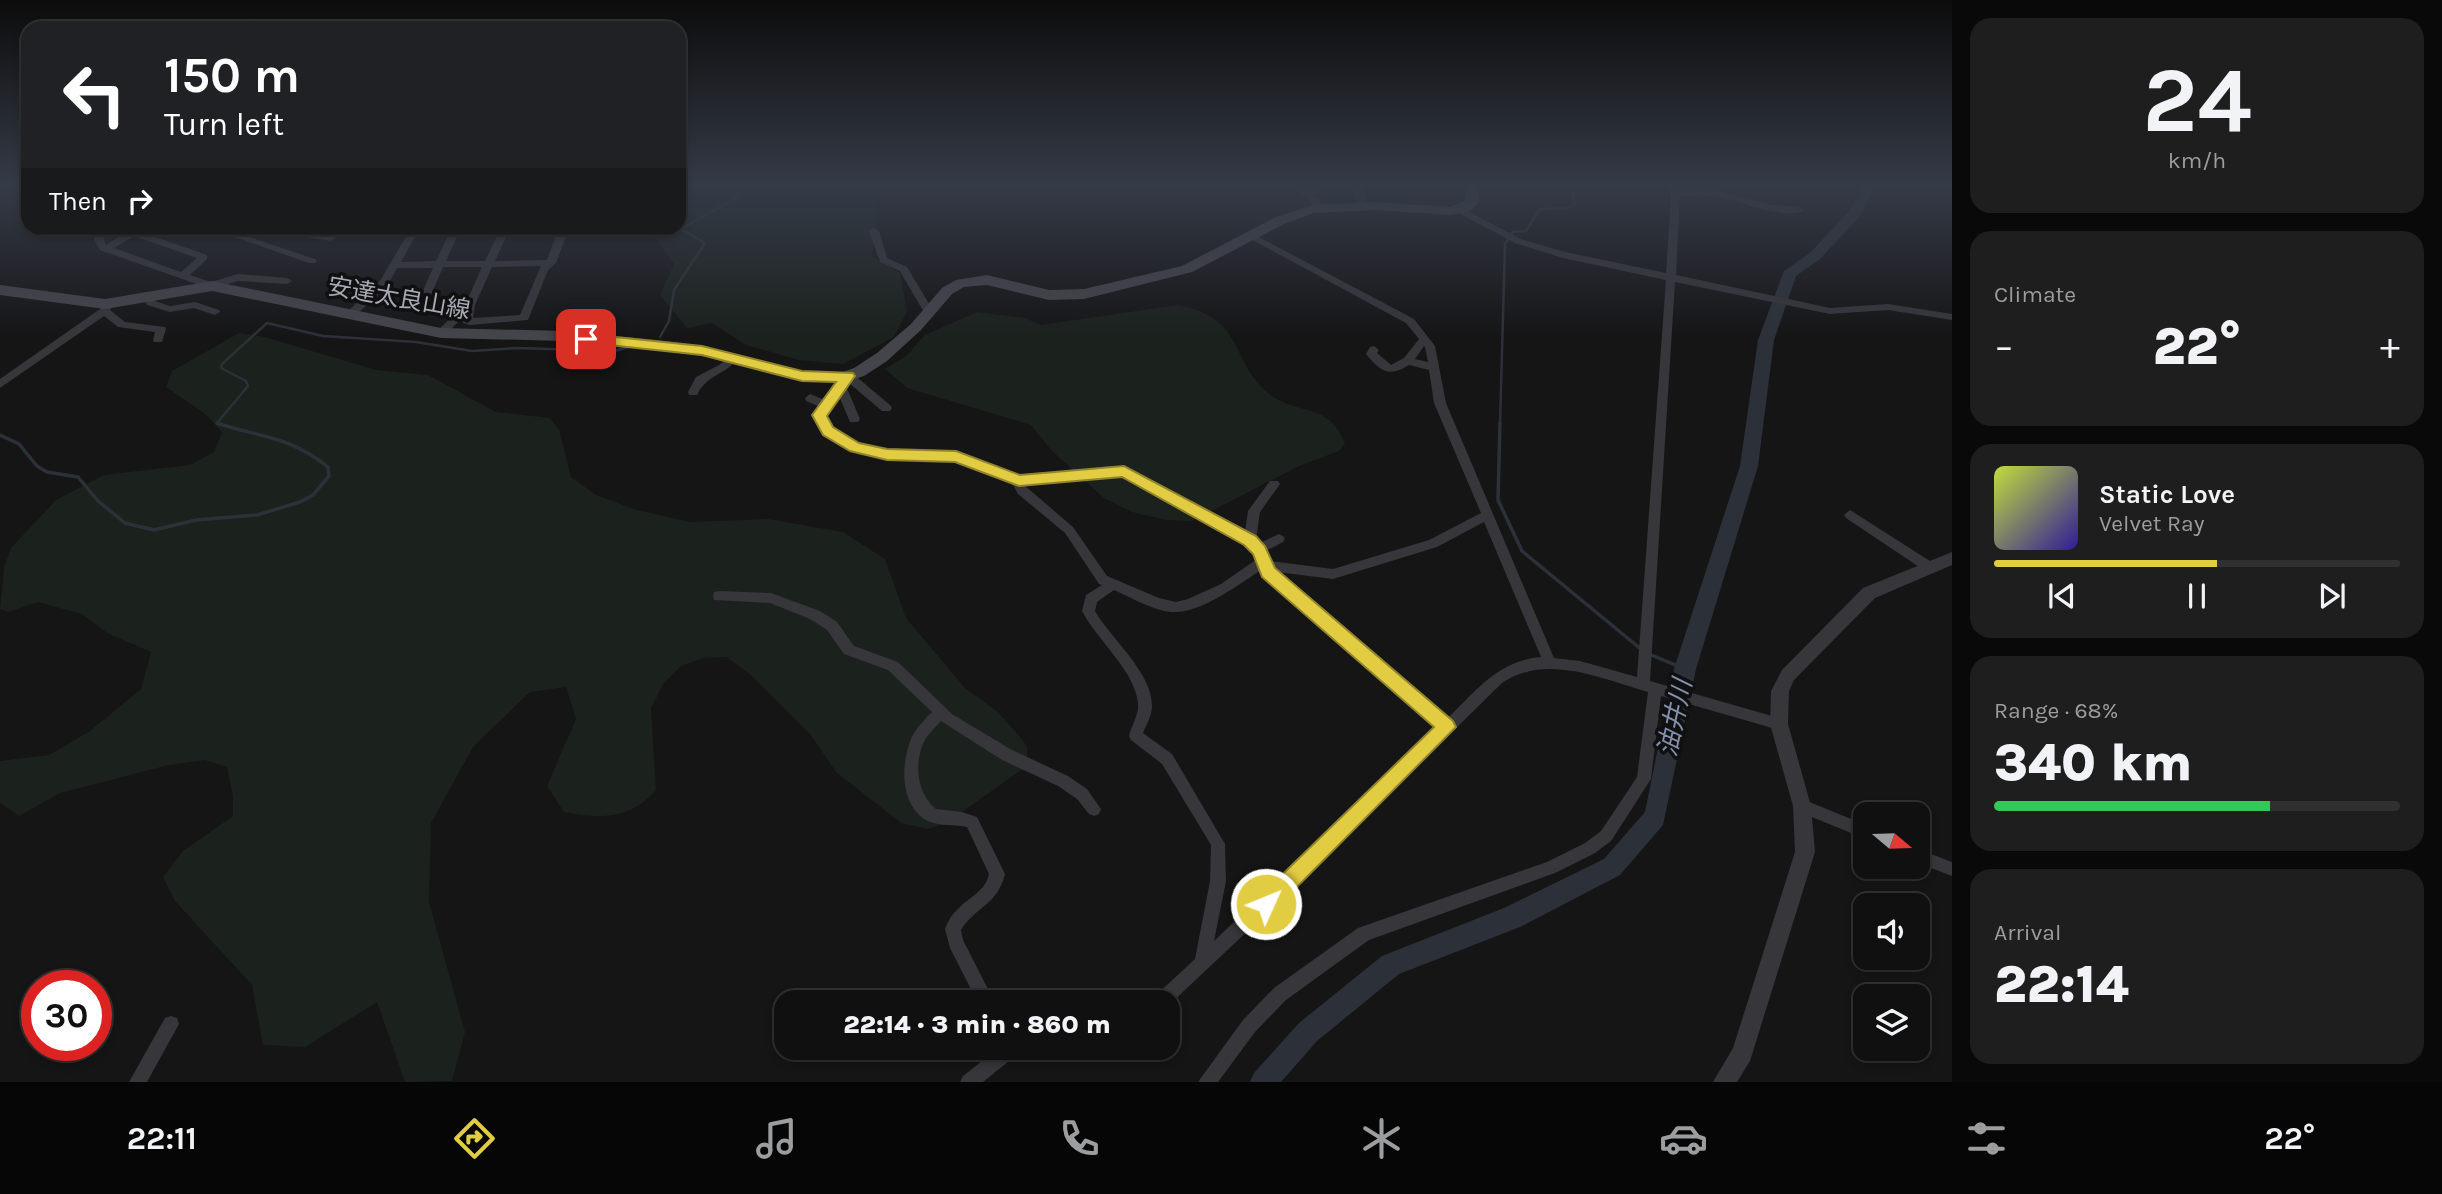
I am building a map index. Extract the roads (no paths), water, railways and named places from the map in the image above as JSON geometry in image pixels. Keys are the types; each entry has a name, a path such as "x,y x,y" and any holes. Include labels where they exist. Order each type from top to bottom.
{"main road":[{"name":"安達太良山線","path":"0,290 107,307 212,286 441,333 565,336 683,348 802,376 844,381 882,357 947,291 972,281 986,281 1049,295 1084,294 1187,269 1252,237"}],"street":[{"path":"100,235 100,246 106,249 185,274 212,286 222,281 258,277 286,281"},
{"path":"106,249 127,235"},
{"path":"143,235 204,257 185,274"},
{"path":"236,235 312,261"},
{"path":"314,235 331,238"},
{"path":"351,314 384,283 411,235"},
{"path":"426,295 452,235"},
{"path":"502,235 470,305 467,321 470,323 524,318 561,235"},
{"path":"875,235 883,260 904,269 929,312"},
{"path":"1505,235 1517,242 1563,255 1830,312 1891,307 1952,317"},
{"path":"1207,1082 1249,1026 1280,993 1364,934 1550,868 1590,848 1606,836 1644,779 1656,688 1645,653 1673,278 1673,235"},
{"path":"1252,237 1348,289 1392,309 1426,338 1435,368 1440,403 1549,661"},
{"path":"396,265 551,263"},
{"path":"258,277 276,267"},
{"path":"149,298 151,303 170,310 195,305 207,312"},
{"path":"441,333 470,305"},
{"path":"0,384 107,307 122,325 161,329 158,340"},
{"path":"1374,351 1371,354 1388,368 1395,369 1408,361 1426,338"},
{"path":"693,392 703,375 725,367 733,358"},
{"path":"1408,361 1435,368"},
{"path":"844,381 820,415 823,425 855,447 887,454 956,457 1016,480 1124,472 1260,554 1333,574 1433,544 1486,516"},
{"path":"844,381 886,408"},
{"path":"844,381 854,419"},
{"path":"810,398 826,405"},
{"path":"1016,480 1022,491 1069,530 1093,570 1111,586 1176,607 1208,597 1279,540"},
{"path":"1274,484 1254,511 1260,554 1268,572 1447,727"},
{"path":"1850,514 1929,567"},
{"path":"1724,1082 1742,1053 1801,868 1806,834 1802,806 1779,724 1780,691 1788,675 1869,593 1952,558"},
{"path":"1111,586 1091,598 1088,611 1099,631 1124,659 1143,697 1146,707 1136,736 1167,759 1218,844 1218,881 1202,965"},
{"path":"719,596 771,598 816,615 832,626 849,650 903,672 940,713 1007,755 1063,781 1082,794 1094,809"},
{"path":"1174,990 1447,727 1506,672 1515,667 1549,661 1656,688 1779,724"},
{"path":"940,713 923,731 915,747 911,763 915,792 922,807 933,816 972,822 997,874 992,890 961,916 953,929 956,942 980,990"},
{"path":"1802,806 1853,827"},
{"path":"1930,861 1952,869"},
{"path":"138,1082 171,1024"},
{"path":"969,1082 995,1060"}],"waterway":[{"path":"660,337 669,321 674,290 705,243 692,235"},
{"path":"1500,424 1505,244 1511,235"},
{"name":"油井川","path":"1263,1082 1308,1032 1391,965 1511,918 1612,867 1655,817 1685,669 1749,466 1766,340 1789,274 1815,256 1834,235"},
{"path":"217,423 248,386 246,381 221,368 222,364 267,323 323,336 416,342 472,351 516,348 614,351 629,347"},
{"path":"0,435 19,444 37,466 47,472 78,477 98,501 125,523 154,530 196,520 257,515 300,502 313,495 329,476 328,467 300,449 217,423"},
{"path":"217,423 222,424"},
{"path":"1500,423 1498,500 1522,551 1642,650"},
{"path":"1649,654 1685,669"}]}
